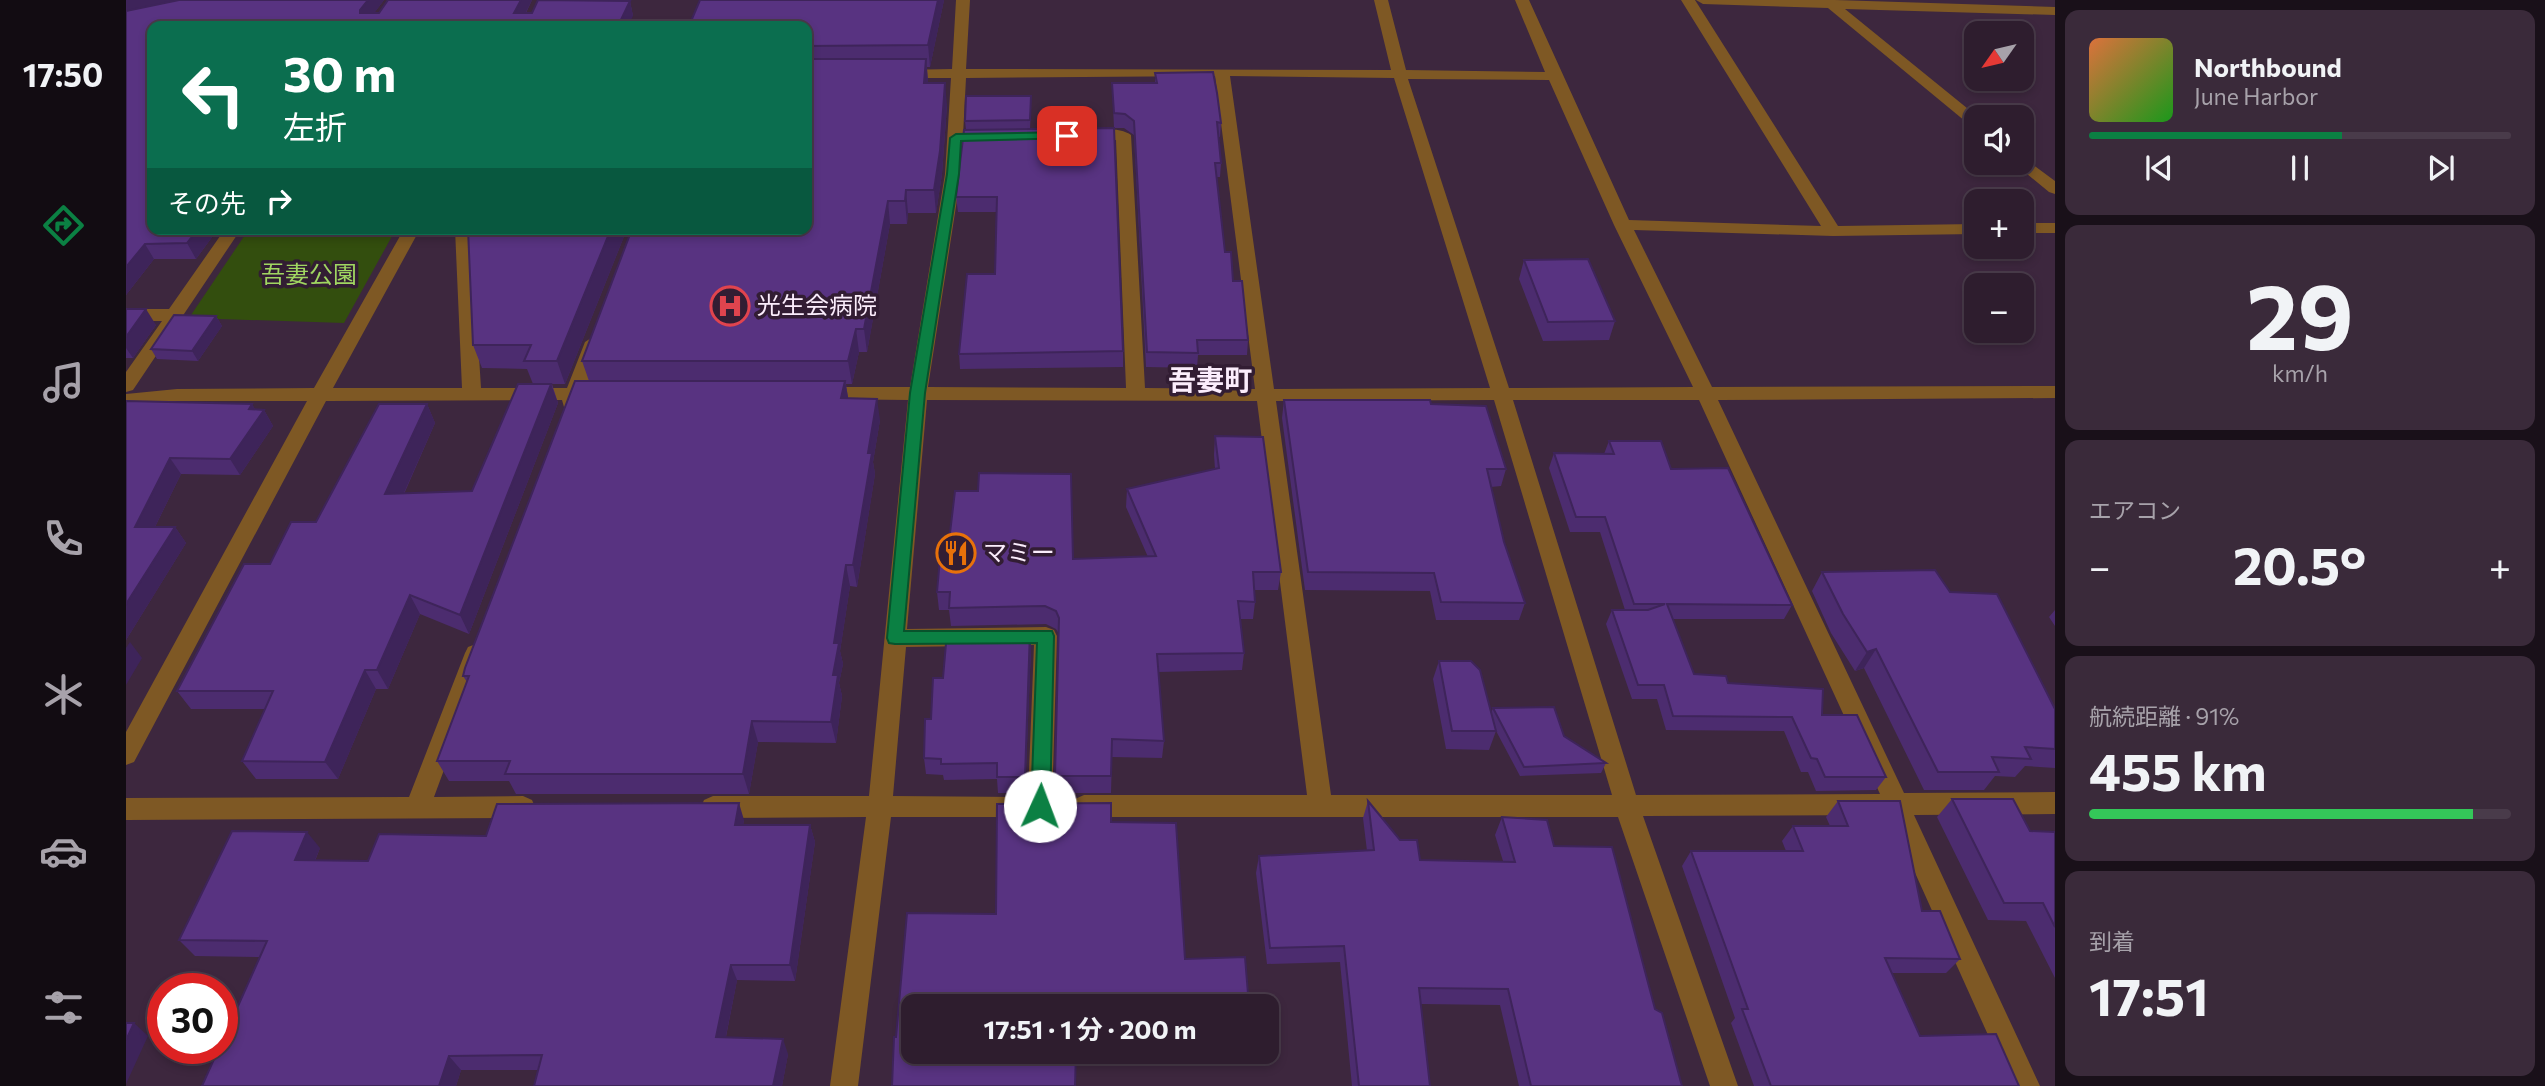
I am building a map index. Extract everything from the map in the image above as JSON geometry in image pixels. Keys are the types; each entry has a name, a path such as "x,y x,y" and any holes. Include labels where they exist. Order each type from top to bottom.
{"street":[{"path":"844,1086 880,807 918,393 953,174 962,138 959,73 963,0"},
{"path":"1381,0 1400,75 1502,395 1627,806 1724,1086"},
{"path":"1522,0 1552,76 1704,391 2026,1086"},
{"path":"1688,0 1833,231"},
{"path":"1703,0 2055,11"},
{"path":"1829,2 1964,113"},
{"path":"1222,72 1320,804"},
{"path":"883,74 1222,72 1552,76"},
{"path":"1067,136 1123,135 1136,394"},
{"path":"2034,171 2055,188"},
{"path":"1622,225 1833,231 1964,229"},
{"path":"2034,228 2055,228"},
{"path":"126,386 229,235"},
{"path":"126,755 409,235"},
{"path":"463,235 472,394"},
{"path":"126,315 173,315"},
{"path":"565,419 603,318"},
{"path":"794,393 1502,395 1704,391 2055,392"},
{"path":"126,400 177,395 616,393"},
{"path":"895,638 1046,636 1040,806"},
{"path":"417,808 481,639"},
{"path":"690,807 2055,803"},
{"path":"126,809 540,807"}],"green space":[{"name":"吾妻公園","path":"245,235 393,235 344,323 189,318"}],"building":[{"path":"179,0 368,0 360,13 379,13 388,0 521,0 514,13 532,13 538,0 630,1 620,21 147,21 147,235 193,235 187,243 145,244 126,267 126,11"},
{"path":"700,0 938,0 928,45 812,46 812,21 691,21"},
{"path":"812,59 926,59 924,83 945,83 934,190 906,190 905,201 888,201 864,329 856,329 848,361 582,361 630,235 812,235"},
{"path":"1213,72 1221,123 1217,122 1221,163 1215,163 1225,252 1231,252 1233,281 1242,281 1248,340 1197,340 1198,353 1147,352 1134,121 1125,114 1114,113 1112,83 1157,83 1155,73"},
{"path":"966,96 1031,96 1030,120 965,121"},
{"path":"1114,128 1123,351 959,354 967,274 995,274 997,197 956,197 964,130"},
{"path":"468,235 609,235 557,361 524,361 531,345 473,345"},
{"path":"1588,259 1615,321 1548,322 1524,260"},
{"path":"126,309 146,309 126,337"},
{"path":"174,315 216,316 192,351 151,349"},
{"path":"575,381 845,381 841,398 877,399 868,453 872,453 853,565 846,565 834,643 839,643 833,675 838,675 831,722 752,721 743,774 505,774 510,761 437,761 469,676 463,676 465,668"},
{"path":"518,384 551,384 460,615 410,595 377,670 365,670 325,762 242,761 273,691 177,691 244,564 270,564 291,522 316,522 379,404 427,404 385,494 472,491"},
{"path":"1284,400 1430,400 1431,404 1486,406 1506,469 1487,469 1504,542 1525,603 1441,602 1434,573 1308,572"},
{"path":"126,401 252,404 249,409 264,410 230,459 170,458 135,527 175,527 126,604"},
{"path":"1215,436 1263,437 1281,572 1253,572 1255,602 1238,601 1244,653 1157,654 1164,741 1112,739 1111,776 1055,776 1059,618 1056,611 1045,606 949,608 950,592 937,592 940,558 947,558 955,491 978,491 979,473 1071,474 1073,559 1156,556 1127,489 1219,468"},
{"path":"1609,441 1661,441 1671,469 1728,468 1792,605 1667,604 1694,674 1726,676 1728,683 1823,689 1822,715 1857,715 1886,777 1825,777 1817,759 1811,758 1792,717 1673,716 1664,685 1638,685 1612,610 1648,610 1665,604 1634,604 1605,517 1576,517 1554,453 1614,454"},
{"path":"1935,570 1950,592 1997,594 2055,709 2055,749 2025,747 2031,759 1992,757 1999,772 1938,772 1876,649 1867,652 1843,614 1822,572"},
{"path":"1030,631 1025,777 997,777 997,763 941,764 941,759 924,758 925,719 931,719 933,678 943,678 947,632"},
{"path":"1439,661 1471,661 1480,670 1496,731 1452,731"},
{"path":"1554,707 1564,736 1606,763 1524,767 1493,708"},
{"path":"1952,799 2013,799 2030,831 2055,832 2055,927 2043,903 2004,903"},
{"path":"1368,801 1400,840 1417,840 1420,860 1515,862 1502,817 1547,820 1554,846 1612,847 1655,1009 1662,1013 1682,1086 1531,1086 1508,989 1419,988 1430,1086 1359,1086 1344,946 1270,948 1259,856 1374,850"},
{"path":"1838,801 1900,801 1922,911 1940,911 1960,959 1885,958 1920,1036 1996,1034 2019,1086 1771,1086 1742,1009 1748,1009 1691,851 1803,851 1793,826 1848,826"},
{"path":"739,803 735,825 810,825 790,965 731,965 716,1037 783,1039 773,1086 534,1086 542,1055 449,1056 439,1086 202,1086 212,1064 238,1064 238,1006 267,941 179,940 232,831 307,832 295,860 368,861 379,834 486,836 497,804"},
{"path":"1111,803 1111,822 1176,823 1185,959 1245,957 1248,994 901,994 901,1064 1076,1064 1075,1086 892,1086 894,1037 907,913 996,914 997,804"},
{"path":"126,1023 134,1023 126,1040"}],"place":[{"name":"光生会病院","path":"730,306"},
{"name":"マミー","path":"956,553"}],"district":[{"name":"吾妻町","path":"1210,380"}],"route":[{"path":"1040,806 1046,636 895,638 918,393 953,174 956,138 1067,136"}]}
